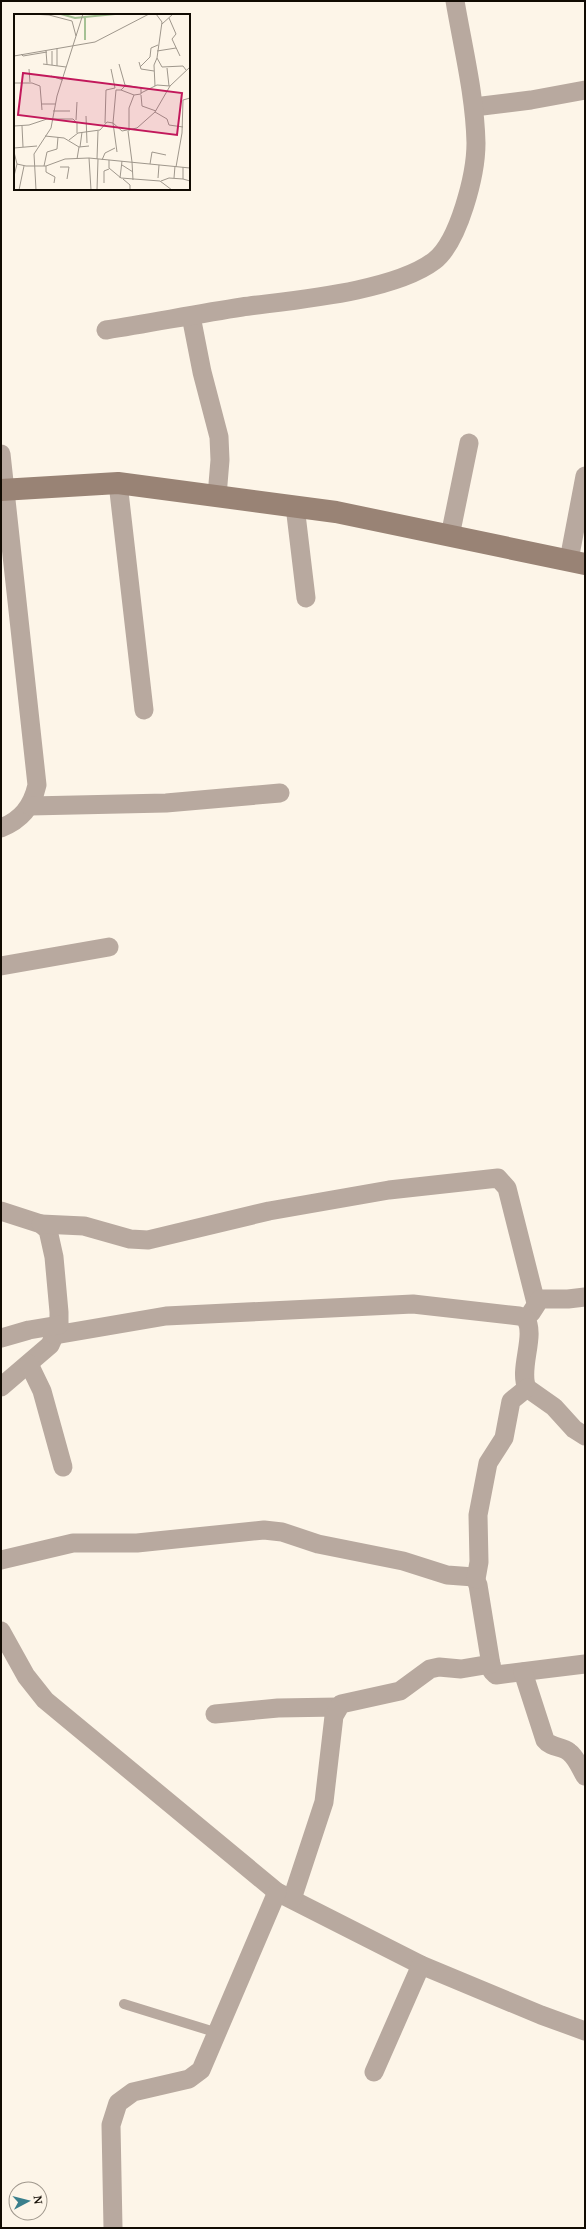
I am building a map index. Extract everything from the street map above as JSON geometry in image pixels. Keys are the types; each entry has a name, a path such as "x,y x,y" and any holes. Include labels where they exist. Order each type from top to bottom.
{"main road":[{"path":"2,489 118,483 336,512 577,562"}],"street":[{"path":"106,330 360,290 419,271 434,261 445,250 453,236 468,194 476,144 474,107 456,1"},
{"path":"474,107 531,100 585,90"},
{"path":"191,316 202,372 219,437 220,460 217,496"},
{"path":"450,536 469,443"},
{"path":"1,454 2,489 36,771 36,785 30,806 23,815 1,828"},
{"path":"577,562 585,476"},
{"path":"118,483 144,710"},
{"path":"295,506 306,598"},
{"path":"30,806 166,803 280,793"},
{"path":"1,966 109,946"},
{"path":"1,1210 41,1224 84,1226 130,1239 148,1240 284,1209 389,1190 498,1178 507,1188 536,1303"},
{"path":"1,1387 50,1345 57,1330 58,1294 51,1240 48,1230 41,1224"},
{"path":"585,1297 568,1299 540,1299 536,1303 527,1321 525,1377 527,1388 554,1407 574,1429 585,1436"},
{"path":"1,1338 166,1316 413,1304 518,1316 527,1321"},
{"path":"29,1364 41,1387 63,1467"},
{"path":"527,1388 512,1399 504,1438 488,1463 477,1522 479,1562 476,1579 491,1664 493,1673 496,1675 585,1664"},
{"path":"1,1560 73,1543 137,1543 272,1530 318,1544 403,1561 447,1575 472,1576 476,1579"},
{"path":"1,1631 26,1676 45,1700 285,1895 421,1964 541,2015 585,2030"},
{"path":"215,1714 278,1708 338,1706 348,1702 400,1692 426,1672 435,1668 461,1669 491,1664"},
{"path":"523,1672 545,1740 552,1745 568,1751 585,1776"},
{"path":"113,2228 111,2125 118,2103 133,2092 189,2079 196,2074 206,2061 285,1895 324,1802 334,1716 338,1706"},
{"path":"374,2072 421,1964"}],"lane":[{"path":"124,2004 218,2033"}]}
